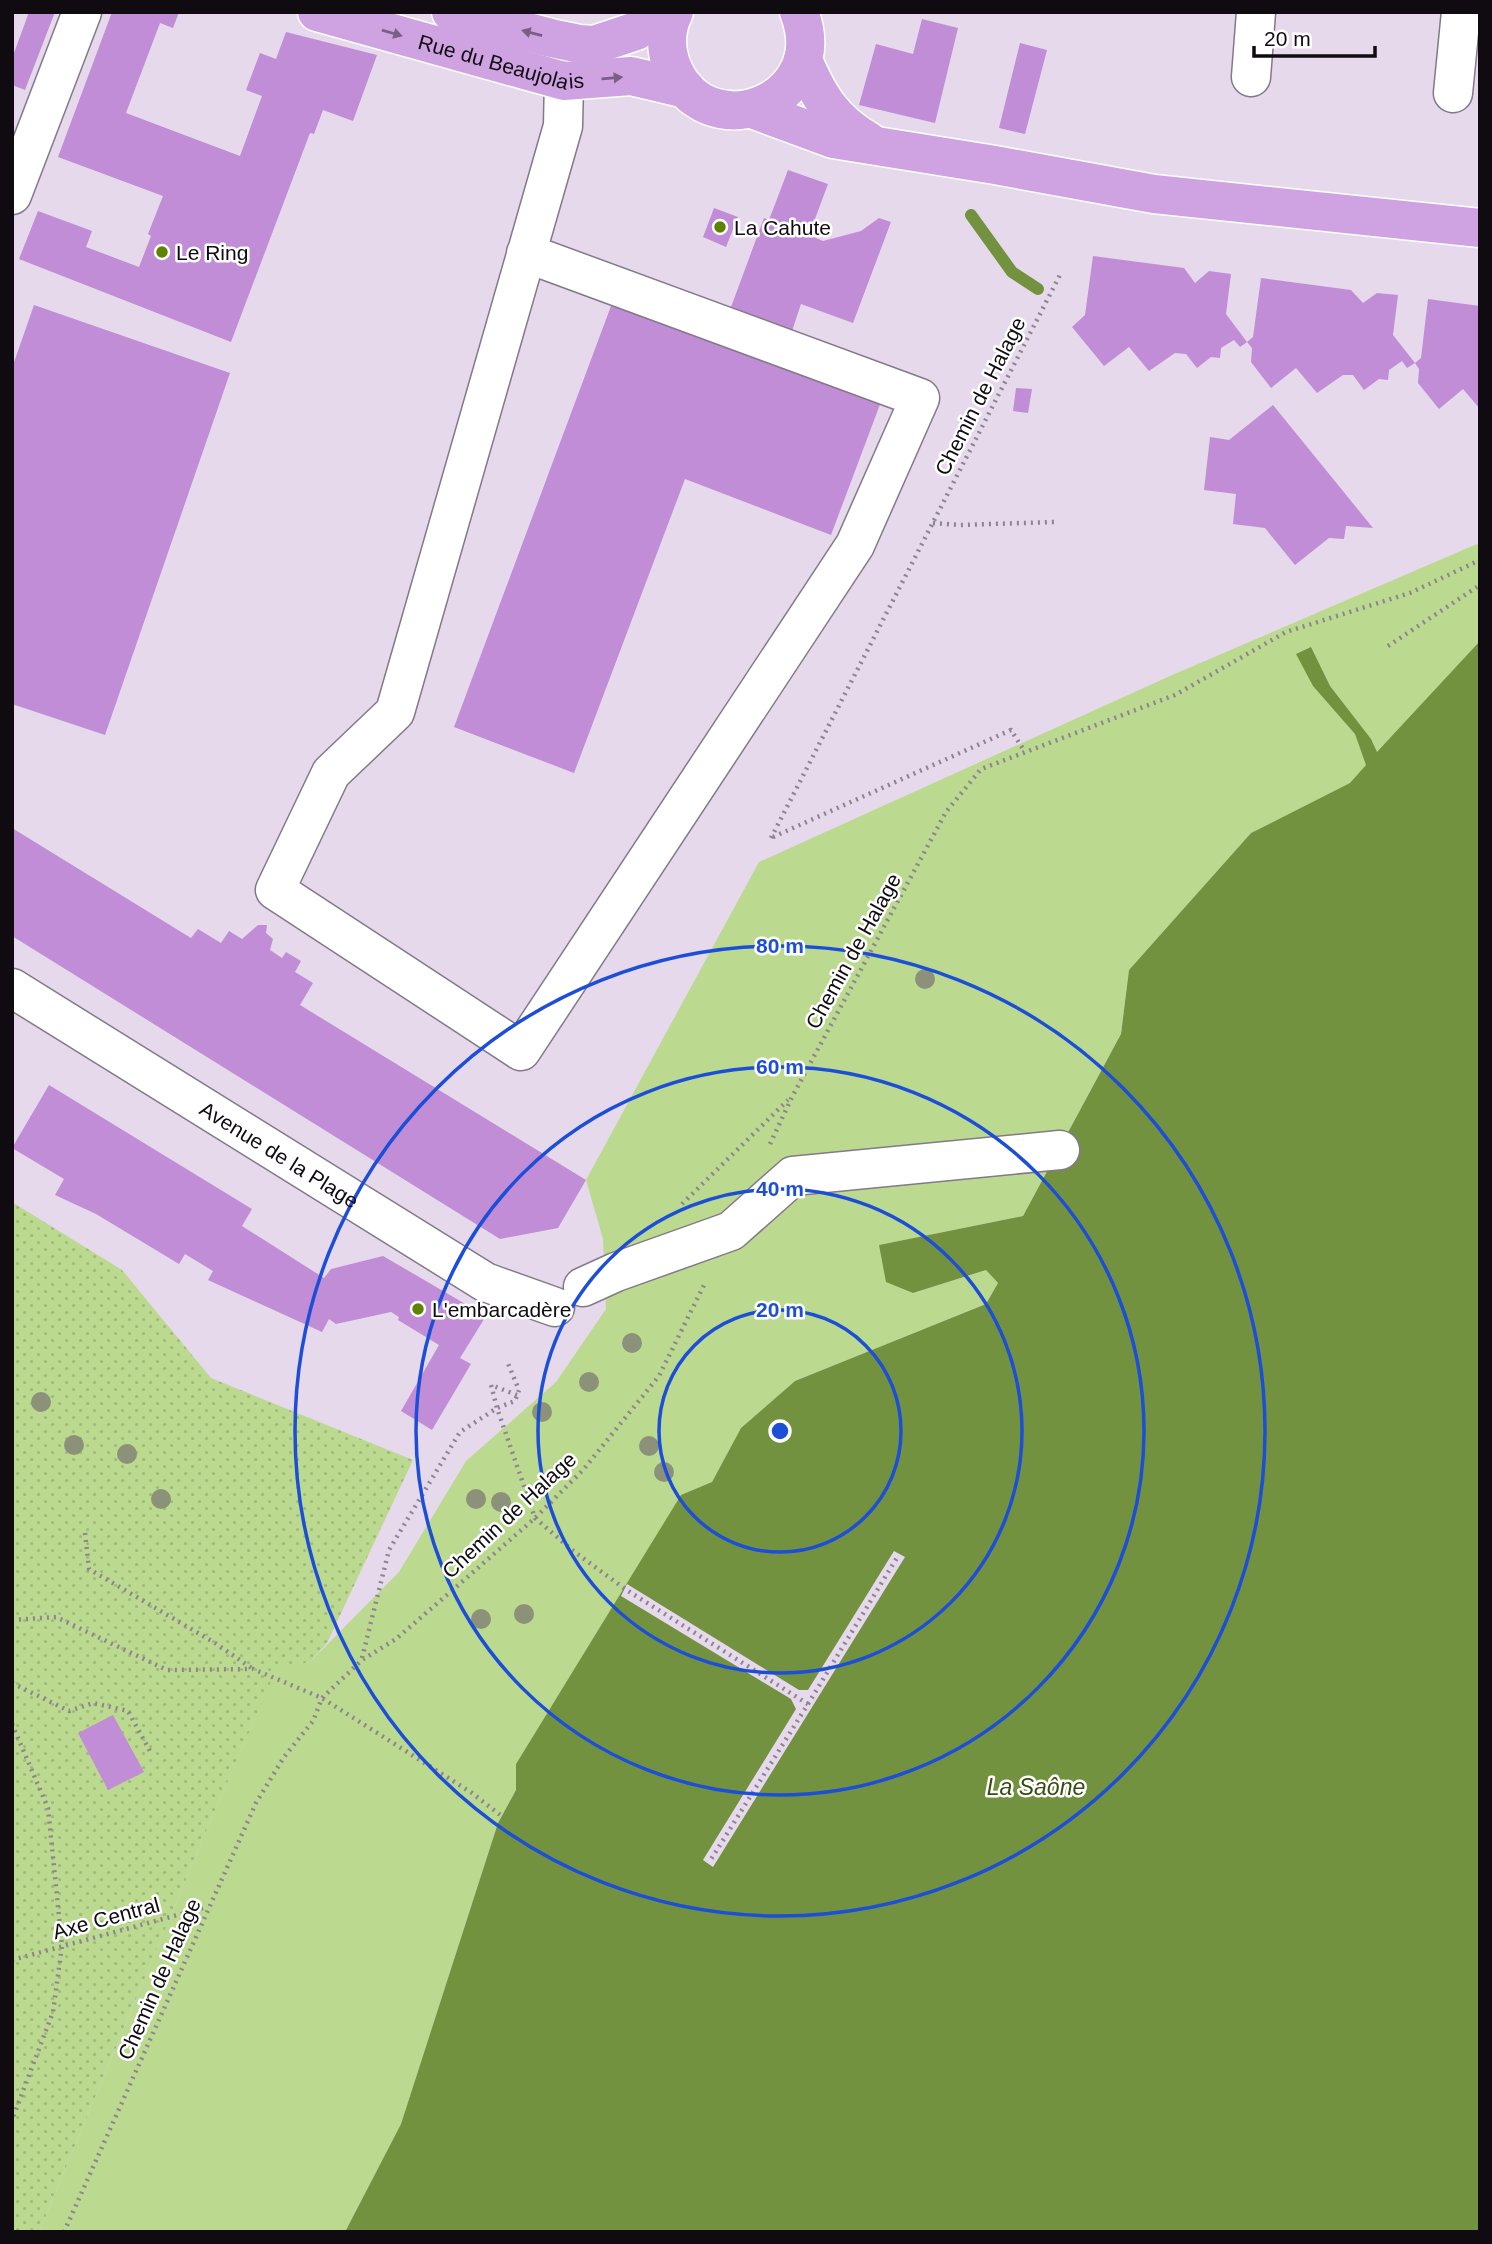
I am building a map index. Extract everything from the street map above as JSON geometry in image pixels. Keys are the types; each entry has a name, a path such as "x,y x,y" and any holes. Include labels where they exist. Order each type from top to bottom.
{"main road":[{"name":"Rue du Beaujolais","path":"452,12 551,38 594,44 636,31 664,12"},
{"path":"674,12 667,38 668,57 675,74 686,89 700,101 716,108 734,111 752,109 770,102 784,92 796,77 806,43 799,12"},
{"name":"Rue du Beaujolais","path":"323,13 564,81 631,76 686,89"},
{"path":"803,60 816,90 833,114 849,129 876,145"},
{"path":"752,109 833,139 1154,194 1480,228"}],"street":[{"path":"12,195 82,12"},
{"path":"1251,77 1256,12"},
{"path":"1453,93 1461,12"},
{"path":"526,253 920,398 855,545 521,1051 275,890 331,773 395,712 526,253 563,127 564,81"},
{"name":"Avenue de la Plage","path":"12,988 485,1282 569,1297 616,1272 731,1231"},
{"path":"731,1231 793,1176 1060,1150"}],"path":[{"name":"Chemin de Halage","path":"1026,752 1010,730 771,838 1061,273"},
{"path":"933,523 960,525 1054,522"},
{"name":"Chemin de Halage","path":"769,1146 792,1097 947,812 981,769 1175,695 1286,632 1410,593 1480,560"},
{"path":"1388,646 1480,585"},
{"path":"677,1209 792,1097"},
{"name":"Chemin de Halage","path":"64,2232 256,1803 284,1757 313,1721 322,1698 362,1660 396,1639 536,1518 583,1470 659,1376 731,1231"},
{"path":"362,1660 388,1550 460,1432 497,1408 515,1401 519,1390 507,1361"},
{"path":"517,1395 491,1385 536,1518 572,1550 625,1590 807,1704"},
{"path":"85,1533 89,1569 215,1643 253,1669 322,1698 472,1793 504,1818"},
{"path":"710,1861 898,1556"},
{"path":"12,1620 57,1617 167,1670 253,1669"},
{"path":"12,1683 69,1711 93,1703 128,1711 152,1753"},
{"path":"12,1724 48,1808 62,1946 53,2012 12,2120"},
{"name":"Axe Central","path":"12,1960 208,1907"}],"shaded area":[{"path":"1477,544 1480,548 1480,641 1351,783 1251,833 1129,970 1121,1034 1023,1216 879,1245 913,1293 986,1270 998,1283 986,1304 795,1381 741,1428 712,1482 681,1496 516,1764 516,1790 498,1823 401,2124 345,2232 39,2232 277,1667 310,1662 399,1572 466,1461 556,1382 606,1309 603,1239 586,1180 759,862 1170,676"},
{"path":"12,1202 122,1270 211,1378 413,1460 327,1643 310,1662 277,1668 39,2232 12,2232"}],"water":[{"name":"La Saône","path":"1480,641 1480,2232 345,2232 401,2124 498,1823 516,1790 516,1764 681,1495 712,1482 741,1428 795,1381 986,1304 998,1283 986,1270 913,1293 886,1282 879,1245 1023,1216 1121,1034 1129,970 1251,833 1350,783 1366,765 1355,734 1313,686 1296,654 1311,647 1330,686 1371,739 1377,752"}],"pier":[{"path":"894,1551 905,1557 713,1867 703,1860 796,1709 791,1699 621,1596 627,1584 799,1690 808,1690"}],"building":[{"path":"29,12 55,12 25,90 12,85 12,52 14,53"},
{"path":"112,12 179,12 173,28 160,23 126,113 240,156 262,96 246,90 260,53 276,59 286,32 377,55 353,121 323,110 314,134 310,133 231,342 19,259 38,211 92,231 86,247 139,267 151,236 148,234 163,196 58,157"},
{"path":"922,19 958,28 935,123 859,105 876,44 913,54"},
{"path":"1020,43 1047,50 1025,134 999,128"},
{"path":"788,170 828,184 809,235 823,241 861,231 879,218 891,222 853,323 801,304 792,331 731,307 764,218 769,220"},
{"path":"714,208 738,217 726,247 703,237"},
{"path":"1093,256 1184,268 1195,283 1209,271 1231,274 1226,314 1247,342 1240,347 1234,340 1221,348 1220,358 1211,357 1197,368 1186,354 1175,353 1149,371 1129,347 1104,366 1072,327 1085,315"},
{"path":"1261,278 1351,290 1363,303 1377,293 1398,295 1393,335 1415,363 1407,368 1402,361 1389,370 1388,380 1379,379 1364,390 1353,375 1343,375 1317,393 1296,368 1271,388 1251,362 1252,348 1247,342 1253,337"},
{"path":"614,298 882,399 831,535 685,479 574,773 454,727"},
{"path":"1428,299 1480,306 1480,409 1463,389 1439,409 1418,383 1419,369 1415,363 1421,358"},
{"path":"34,305 230,373 105,735 12,704 12,368"},
{"path":"1016,388 1032,389 1028,413 1013,411"},
{"path":"1273,405 1373,528 1346,526 1344,539 1329,538 1295,565 1265,528 1233,524 1236,494 1204,490 1210,437 1229,440"},
{"path":"12,828 191,938 198,929 221,943 229,931 242,939 258,925 267,925 266,933 273,939 270,950 282,958 286,952 301,961 295,972 313,983 300,1005 586,1180 558,1228 500,1239 12,936"},
{"path":"49,1085 252,1209 242,1226 324,1278 331,1269 383,1256 486,1316 460,1358 471,1364 432,1430 401,1411 439,1345 398,1320 399,1317 391,1312 336,1324 329,1319 322,1332 208,1280 213,1271 185,1254 179,1264 96,1214 55,1195 64,1179 12,1148"},
{"path":"113,1715 144,1772 108,1790 78,1733"}],"waterway":[{"path":"971,215 1012,272 1038,289"}],"place":[{"name":"La Cahute","path":"720,227"},
{"name":"Le Ring","path":"162,252"},
{"name":"L'embarcadère","path":"418,1309"}]}
